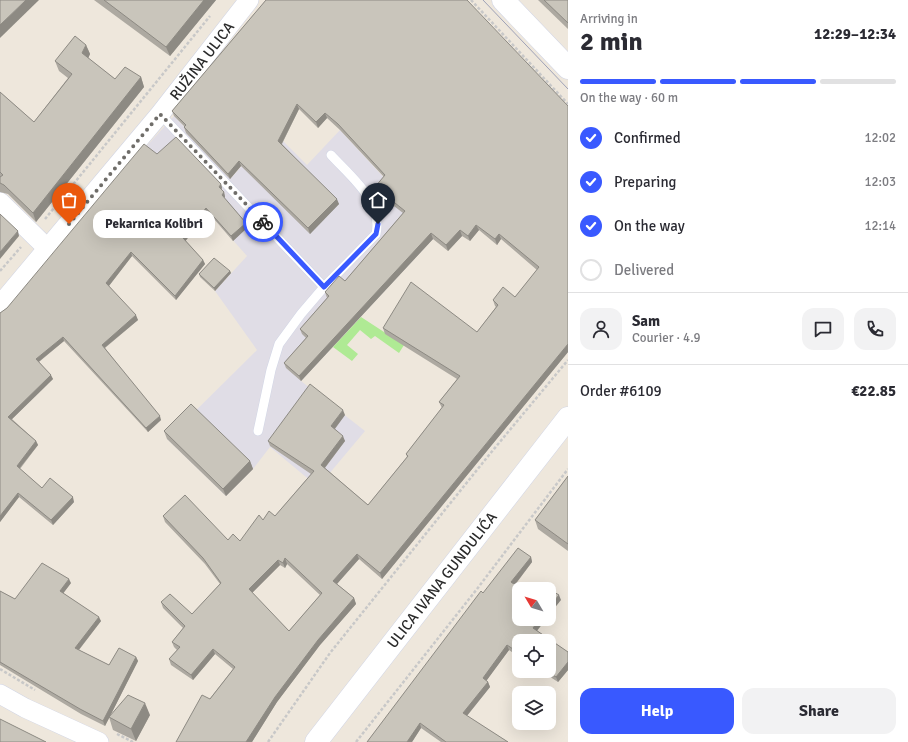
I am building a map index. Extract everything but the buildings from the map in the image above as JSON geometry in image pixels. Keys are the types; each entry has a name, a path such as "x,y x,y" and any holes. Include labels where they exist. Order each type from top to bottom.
{"main road":[{"path":"504,0 568,68"},
{"name":"ULICA IVANA GUNDULIĆA","path":"316,742 568,418"}],"street":[{"name":"RUŽINA ULICA","path":"0,305 160,114 249,0"},
{"path":"0,202 48,249"},
{"path":"0,694 25,708 99,742"}],"lane":[{"path":"160,114 324,287"},
{"path":"258,431 271,370 279,344 301,314 324,287 376,234 378,224 376,211 370,198 331,155"}],"path":[{"path":"471,0 568,104"},
{"path":"0,271 32,234 213,12"},
{"path":"268,742 330,653 489,455 568,360"},
{"path":"356,742 477,589 568,469"}],"shaded area":[{"path":"174,116 232,177 263,142 273,152 283,141 307,165 340,130 387,181 407,216 433,239 301,381 365,431 318,487 270,447 253,469 226,496 167,439 257,350 215,291 247,256 208,212 145,148"}],"green space":[{"path":"361,317 404,345 399,353 375,336 371,339 360,330 347,345 358,354 352,361 333,347"}],"tram line":[{"path":"483,0 568,89"}],"way so far":[{"path":"69,224 160,114 263,222"}],"place":[{"name":"Pekarnica Kolibri","path":"69,224"}],"route":[{"path":"263,222 324,287 376,234 378,224"}]}
